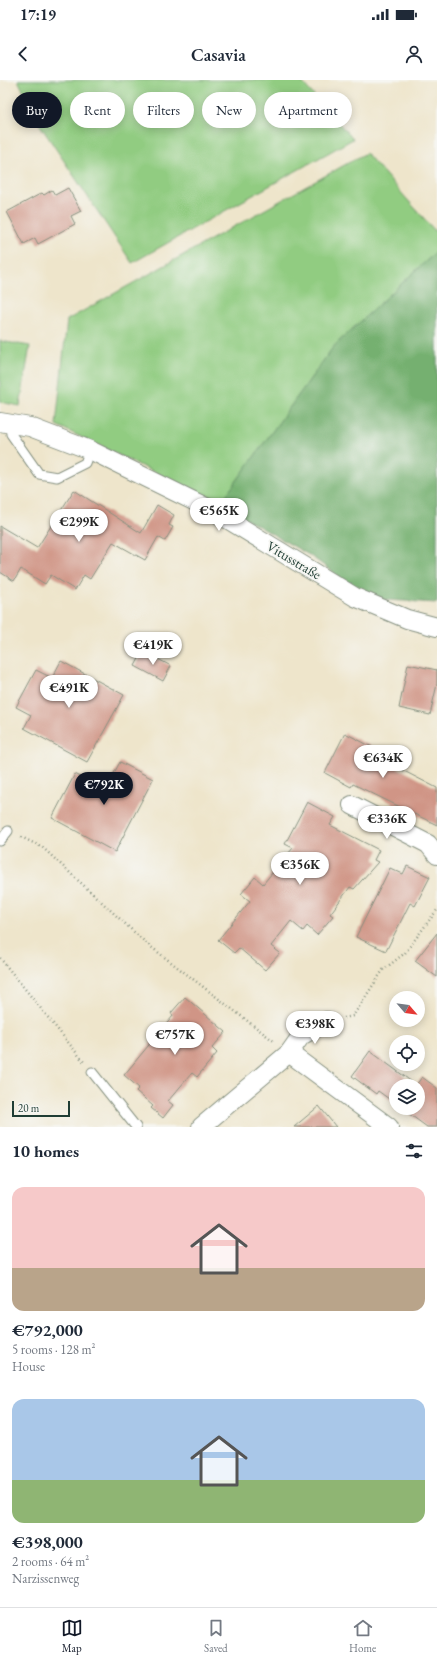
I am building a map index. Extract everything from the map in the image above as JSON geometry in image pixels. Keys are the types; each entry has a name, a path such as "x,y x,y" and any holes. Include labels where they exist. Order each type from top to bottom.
{"street":[{"name":"Vitusstraße","path":"5,423 30,427 90,450 214,511 355,597 407,619 437,627"},
{"path":"352,805 428,844 437,855"},
{"path":"201,1127 290,1053 301,1036 327,1021"},
{"path":"290,1053 390,1127"}],"lane":[{"path":"5,423 39,474 57,477 85,463 90,450"},
{"path":"0,841 8,831"},
{"path":"92,1072 136,1127"}],"path":[{"path":"8,831 42,847 146,943 290,1053"},
{"path":"327,1021 353,1016 383,970 405,953 437,910"},
{"path":"0,958 92,1072"}],"green space":[{"path":"18,80 300,80 311,92 264,92 264,128 343,128 353,139 132,263 42,128 62,128 62,92 24,92"},
{"path":"366,153 437,233 437,251 334,346 220,504 56,425 67,320"},
{"path":"437,251 437,603 371,599 309,555 220,504 334,346"},
{"path":"0,341 30,346 20,406 0,402"}],"building":[{"path":"68,188 81,211 71,216 75,224 38,244 35,238 24,244 7,212 42,193 44,195 52,190 55,195"},
{"path":"74,490 141,533 157,505 174,515 169,525 173,527 165,541 158,537 145,560 113,542 90,579 84,575 75,590 51,575 45,584 21,569 14,581 0,572 0,526 37,548"},
{"path":"143,651 171,666 163,681 135,666"},
{"path":"61,661 124,695 87,762 24,728 31,715 16,707 36,670 52,678"},
{"path":"408,664 437,670 437,684 430,715 399,708"},
{"path":"345,733 372,747 369,753 437,788 437,825 353,784 351,787 325,773"},
{"path":"120,762 153,779 115,852 52,818 75,774 105,790"},
{"path":"307,802 335,817 330,825 379,850 374,860 378,862 354,889 350,887 330,914 333,916 317,935 307,926 303,931 291,921 271,946 280,953 265,970 239,948 234,953 218,940 250,901 241,894 255,877 263,884 293,848 285,844"},
{"path":"407,866 430,877 415,906 410,903 386,951 356,937 390,868 403,874"},
{"path":"437,933 437,977 415,961"},
{"path":"185,997 226,1032 212,1048 217,1053 197,1077 192,1073 168,1101 173,1105 163,1118 151,1108 153,1106 136,1091 139,1088 124,1075 173,1016 171,1013"},
{"path":"370,1051 389,1065 389,1071 397,1071 408,1079 389,1079 389,1099 378,1091 376,1094 352,1076"},
{"path":"425,1079 437,1088 437,1127 427,1127 411,1115 425,1115"},
{"path":"319,1106 336,1127 294,1127"}]}
